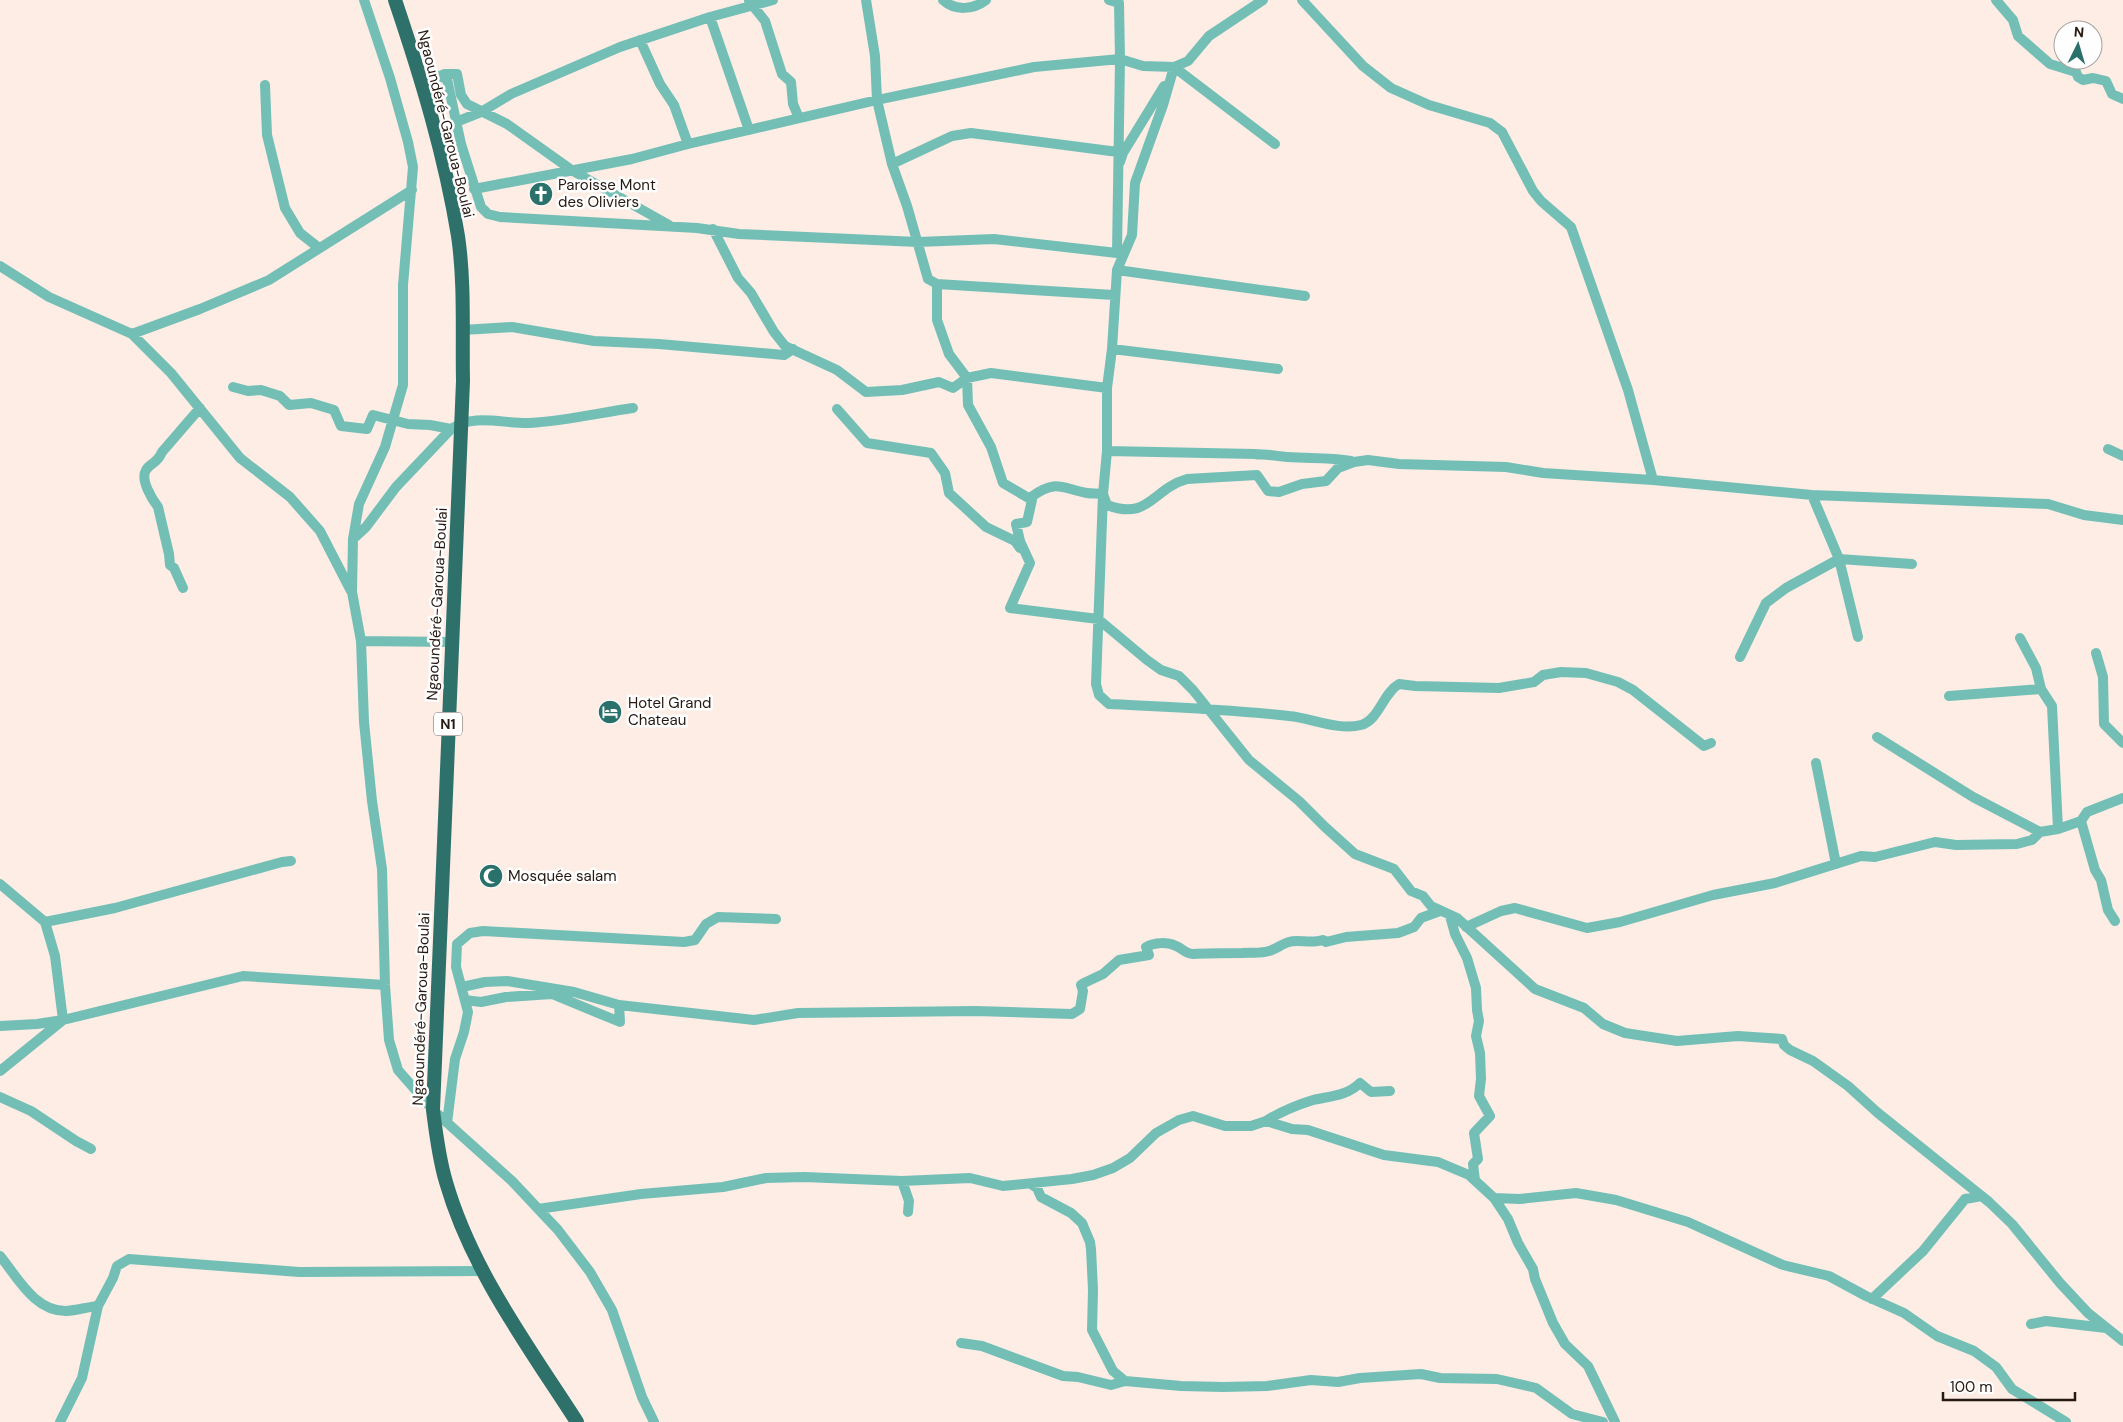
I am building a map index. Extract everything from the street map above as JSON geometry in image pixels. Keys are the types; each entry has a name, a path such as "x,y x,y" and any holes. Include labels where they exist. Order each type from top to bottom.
{"highway":[{"name":"Ngaoundéré-Garoua-Boulai","path":"396,0 447,181 458,237 462,278 462,330 456,425 451,642 433,1110 446,1182 462,1227 483,1271 577,1422"}],"street":[{"path":"364,0 390,78 408,142 412,167 412,190 403,286 403,385 385,447 359,504 353,539 352,592 361,641 364,722 372,801 382,869 385,985 389,1040 398,1070 433,1110 512,1181 558,1230 590,1272 612,1310 642,1397 654,1422"},
{"path":"456,122 481,112 511,94 559,72 640,40 750,3 773,0"},
{"path":"866,0 875,56 878,100 892,164 918,242 928,279 937,284 1114,295"},
{"path":"942,0 960,8 978,6 986,0"},
{"path":"474,189 632,159 799,118 1034,67 1120,59 1143,66 1174,67 1188,61 1209,36 1263,0"},
{"path":"1302,0 1363,66 1391,88 1429,105 1490,123 1502,132 1533,191 1541,201 1571,227 1628,390 1653,480"},
{"path":"1996,0 2013,20 2018,36 2050,64 2076,72 2083,80 2093,78 2106,81 2112,94 2123,99"},
{"path":"418,74 439,76 447,80 474,189 481,207 488,214 500,217 713,229 739,234 918,242 994,239 1117,253 1120,59 1116,1"},
{"path":"750,3 764,21 782,74 791,82 793,104 799,118"},
{"path":"710,17 749,130"},
{"path":"640,40 660,84 674,105 688,144"},
{"path":"1174,67 1275,144"},
{"path":"1118,169 1123,153 1174,67"},
{"path":"1174,67 1163,105 1135,184 1132,235 1117,270 1114,295 1112,349 1106,388 1107,451 1103,494 1096,684 1099,696 1109,704 1208,709 1291,716 1346,726 1362,725 1370,720 1389,692 1399,684 1499,688 1534,682 1544,675 1572,672 1586,673 1618,682 1633,690 1704,746 1711,744"},
{"path":"439,76 457,74 461,95 467,104 507,124 573,171 671,226"},
{"path":"265,85 267,134 285,208 300,233 319,248"},
{"path":"892,164 952,136 971,133 1118,152"},
{"path":"132,334 200,309 269,280 412,190"},
{"path":"713,229 738,278 751,293 779,340 785,346 837,370 866,392 902,390 939,382 953,388 967,378 991,373 1106,388"},
{"path":"0,266 49,297 132,334 171,373 240,458 290,497 314,522 352,592"},
{"path":"1117,270 1305,296"},
{"path":"937,284 938,320 950,354 967,378 968,405 991,447 1003,483 1032,500"},
{"path":"462,330 512,327 594,341 659,344 784,355 793,349"},
{"path":"1112,349 1278,369"},
{"path":"233,387 248,391 261,390 280,396 289,405 311,403 334,410 341,426 367,429 373,415 408,424 456,425 501,420 527,423 579,418 598,412 633,408"},
{"path":"184,588 174,568 170,565 158,507 144,478 146,469 159,460 162,452 200,408"},
{"path":"837,409 867,442 931,453 945,473 949,493 986,527 1015,541 1027,557"},
{"path":"353,539 366,526 396,487 456,425"},
{"path":"2108,449 2123,456"},
{"path":"1107,451 1268,454 1280,457 1311,456 1354,462"},
{"path":"1103,494 1107,505 1121,510 1132,510 1140,508 1176,482 1194,478 1238,475 1257,475 1268,490 1278,492 1302,484 1326,481 1338,468 1354,462 1368,460 1399,464 1506,467 1543,474 1653,480 1812,495 2048,504 2084,515 2123,520"},
{"path":"1103,494 1088,494 1058,484 1050,485 1031,497 1027,522 1016,524 1020,541 1030,563 1010,608 1098,619 1146,660 1161,670 1179,676 1193,690 1249,760 1299,801 1355,854 1394,869 1411,891 1423,896 1431,906 1457,918 1535,989 1584,1008 1603,1024 1625,1033 1677,1041 1738,1036 1782,1039 1784,1045 1790,1050 1813,1061 1848,1086 1878,1113 1982,1196 2012,1224 2060,1283 2088,1312 2123,1341"},
{"path":"1812,495 1839,559 1858,637"},
{"path":"1740,657 1766,603 1786,588 1839,559 1912,564"},
{"path":"2020,638 2036,668 2041,689 2052,706 2058,829"},
{"path":"361,641 451,642"},
{"path":"2096,654 2103,677 2104,724 2123,743"},
{"path":"1949,696 2041,689"},
{"path":"1877,737 1973,797 2040,832"},
{"path":"1816,763 1836,864"},
{"path":"1466,927 1501,911 1515,908 1588,928 1620,922 1713,895 1775,883 1862,856 1875,857 1936,842 1956,846 2017,844 2032,840 2040,832 2058,829 2081,821 2087,812 2123,798"},
{"path":"2081,821 2095,870 2101,880 2108,910 2114,921"},
{"path":"45,922 115,908 266,866 291,861"},
{"path":"0,884 45,922 55,956 64,1020"},
{"path":"462,988 485,982 506,981 574,992 619,1005 754,1020 798,1013 976,1011 1072,1014 1080,1009 1083,991 1081,985 1103,974 1119,960 1149,955 1146,946 1161,943 1170,944 1177,946 1182,951 1193,954 1268,952 1291,941 1311,943 1323,940 1326,942 1346,937 1398,933 1414,927 1421,918 1440,911"},
{"path":"1450,916 1455,934 1467,958 1476,988 1479,1021 1475,1032 1476,1044 1480,1053 1482,1078 1479,1096 1490,1116 1474,1133 1478,1159 1474,1164 1475,1180"},
{"path":"447,1123 455,1059 468,1012 456,967 457,944 470,933 483,931 684,942 695,940 706,924 718,917 776,919"},
{"path":"0,1026 64,1020 243,976 385,985"},
{"path":"465,1000 481,1002 506,997 552,994 620,1022 619,1005"},
{"path":"0,1071 64,1020"},
{"path":"538,1209 641,1194 723,1187 766,1178 804,1177 902,1182 970,1178 1003,1186 1030,1184 1093,1175 1113,1168 1130,1158 1156,1132 1179,1120 1193,1116 1225,1126 1251,1126 1266,1121 1287,1109 1352,1091 1360,1083 1371,1092 1390,1091"},
{"path":"0,1097 31,1112 91,1149"},
{"path":"1266,1121 1292,1129 1308,1130 1384,1156 1438,1162 1458,1169 1475,1180 1494,1198 1508,1219 1518,1243 1533,1269 1535,1279 1565,1344 1588,1366 1615,1422"},
{"path":"902,1182 909,1201 908,1212"},
{"path":"1030,1184 1037,1188 1041,1197 1071,1213 1082,1224 1091,1249 1092,1330 1113,1371 1125,1381"},
{"path":"1494,1198 1520,1199 1576,1193 1616,1200 1688,1222 1783,1265 1829,1276 1872,1299 1904,1313 1937,1336 1974,1351 1996,1367 2012,1389 2066,1422"},
{"path":"1872,1299 1922,1251 1965,1199 1982,1196"},
{"path":"0,1256 32,1298 47,1308 66,1311 98,1306"},
{"path":"60,1422 82,1378 98,1306 113,1278 117,1266 129,1259 299,1272 483,1271"},
{"path":"2031,1324 2046,1320 2106,1328"},
{"path":"960,1343 982,1346 1063,1376 1078,1377 1111,1385 1125,1381 1181,1386 1267,1386 1312,1380 1338,1382 1360,1378 1422,1374 1440,1378 1506,1380 1536,1388 1572,1414 1603,1422"}],"place":[{"name":"Paroisse Mont des Oliviers","path":"541,194"},
{"name":"Hotel Grand Chateau","path":"610,712"},
{"name":"Mosquée salam","path":"491,876"}]}
